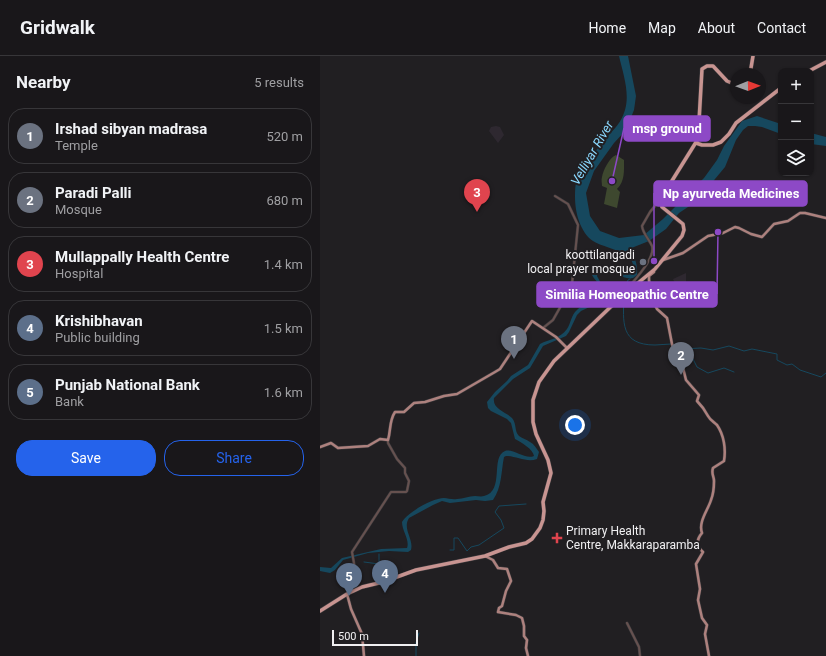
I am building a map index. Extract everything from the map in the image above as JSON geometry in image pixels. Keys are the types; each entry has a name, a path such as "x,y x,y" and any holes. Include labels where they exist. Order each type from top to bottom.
{"highway":[{"path":"751,68 753,56"},
{"path":"814,69 826,63"},
{"path":"702,144 699,141 699,137 702,69 707,66 713,66 730,82"},
{"path":"696,144 713,143 725,137 735,122 778,89"},
{"path":"320,611 362,587 383,582 416,570 485,556 509,547 526,543 532,539 540,528 544,515 543,502 549,481 550,469 547,456 534,428 532,416 533,400 536,388 545,371 554,361 621,297 654,270 680,240 684,233 683,224 661,205 660,200 699,137"}],"main road":[{"path":"663,260 684,252 708,236 723,233 735,227 762,237 774,224 788,221 800,213 805,212 826,218"},
{"path":"654,270 654,272 649,276 650,298 657,309 667,318 672,344 677,358 683,368 686,380 699,395 697,401 717,426 725,448 724,461 712,468 711,473 714,480 712,498 705,510 700,529 702,533 697,543 698,547 703,552 696,564 700,589 698,600 702,618 707,625 705,634 709,656"},
{"path":"320,447 331,443 338,448 368,446 380,439 388,440 390,420 395,412 404,412 414,403 425,402 444,396 457,394 500,368 532,322 556,337 567,348"},
{"path":"485,556 493,560 498,568 507,569 511,581 507,586 502,606 498,612 516,615 522,618 528,656"},
{"path":"348,594 351,609 362,634 364,656"}],"street":[{"path":"543,329 552,320 562,304 577,287 572,284 578,225 568,204 556,196"},
{"path":"621,297 645,267 652,249 642,228 653,207 660,200"},
{"path":"348,594 348,588 355,569 351,554 391,492 407,491 409,481 405,473 405,468 397,459 388,443 388,440"},
{"path":"627,623 639,647 640,656"}],"shaded area":[{"path":"491,127 500,127 504,135 498,143 489,131"},
{"path":"686,273 686,284 676,286 673,279"}],"green space":[{"path":"616,155 624,160 623,179 617,189 620,192 617,208 604,204 607,188 602,186 605,167 611,158"}],"water":[{"path":"619,56 628,56 636,96 634,110 626,130 614,143 594,171 586,193 590,216 600,231 619,238 644,235 663,219 704,178 742,121 757,116 778,123 778,133 755,126 748,126 743,130 736,140 725,167 705,191 691,205 679,213 666,229 649,241 629,249 636,261 637,275 633,278 628,278 609,271 598,273 597,276 603,287 602,297 600,300 577,315 566,336 543,346 530,368 513,379 494,398 497,408 514,420 516,432 519,436 533,444 539,452 537,459 525,460 510,456 504,457 500,485 493,500 450,503 442,501 409,518 407,522 407,530 411,542 411,550 408,552 389,551 368,553 343,560 335,570 330,573 320,571 320,567 331,568 342,558 381,549 407,548 408,545 402,522 415,510 434,500 444,498 462,499 473,496 484,496 490,493 494,488 496,481 498,460 501,454 505,451 512,451 530,457 534,456 524,444 515,439 511,423 507,419 491,411 488,408 487,402 511,376 528,365 540,344 561,335 567,329 575,312 597,299 599,286 592,275 597,270 607,268 622,273 632,274 633,266 631,260 627,256 598,244 588,237 579,221 575,203 575,186 579,174 622,118 627,97"},
{"path":"814,134 826,137 826,146 814,144"}],"waterway":[{"path":"623,293 628,280 630,279"},
{"path":"624,296 624,323 630,336 635,341 644,344 671,344"},
{"path":"673,345 682,349 701,348 713,350 729,346 744,351 752,349 777,354 777,360 787,365 792,364 800,370 821,377 826,373"},
{"path":"679,348 682,354 693,359 697,367 708,373 724,368 734,372"},
{"path":"450,550 454,550 454,538 458,538 467,551 471,547 479,545 504,528 501,520 495,512 499,506 526,504"},
{"path":"364,562 379,564 379,554"},
{"path":"416,656 416,643 419,633"}],"place":[{"name":"msp ground","path":"612,181"},
{"name":"Mullappally Health Centre","path":"477,212"},
{"name":"Similia Homeopathic Centre","path":"718,232"},
{"name":"Np ayurveda Medicines","path":"654,261"},
{"name":"koottilangadi local prayer mosque","path":"643,262"},
{"name":"Irshad sibyan madrasa","path":"514,359"},
{"name":"Paradi Palli","path":"681,375"},
{"name":"Primary Health Centre, Makkaraparamba","path":"557,538"},
{"name":"Krishibhavan","path":"385,593"},
{"name":"Punjab National Bank","path":"349,596"}],"water label":[{"name":"Velliyar River","path":"592,153"}]}
